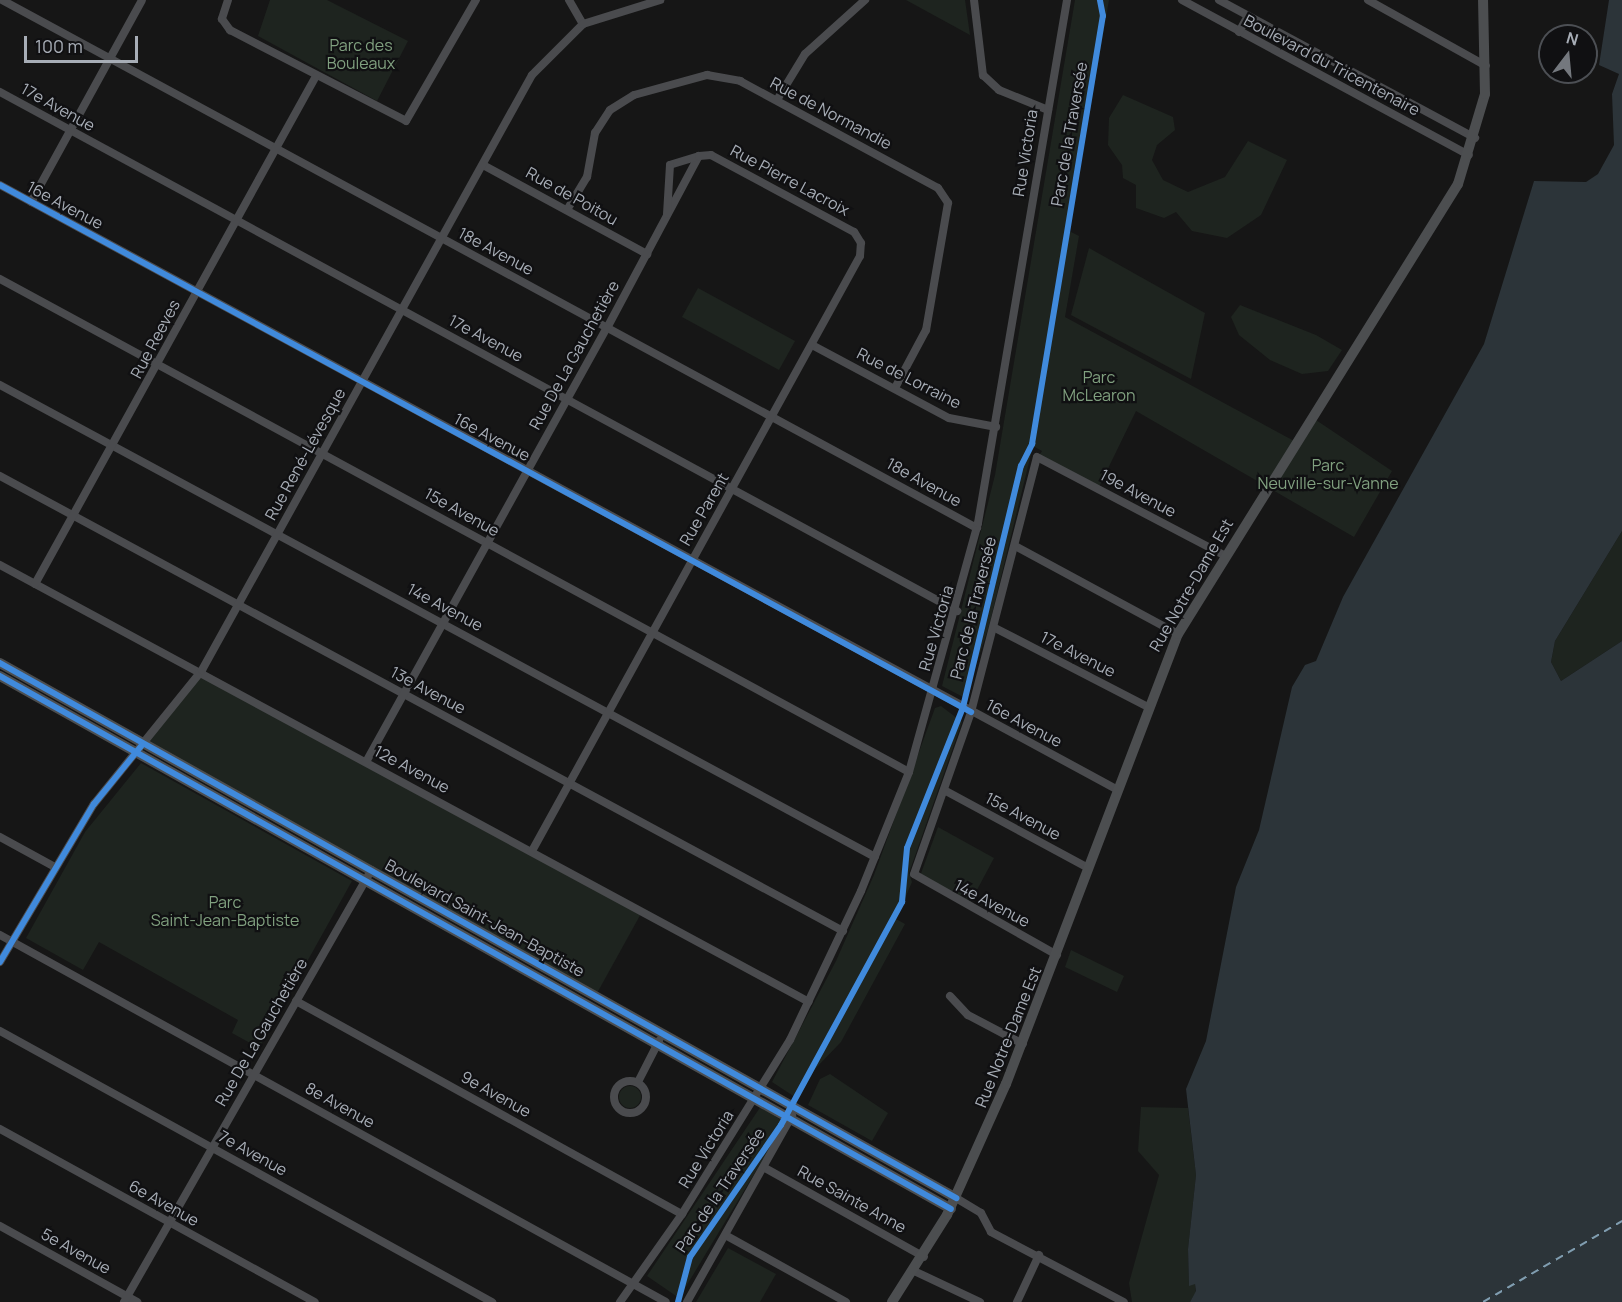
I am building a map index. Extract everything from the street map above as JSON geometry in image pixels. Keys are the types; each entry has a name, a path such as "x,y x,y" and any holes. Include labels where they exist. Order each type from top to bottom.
{"main road":[{"name":"Rue Notre-Dame Est","path":"892,1302 924,1257 951,1209 1023,1044 1146,706 1178,634 1224,555 1440,220 1475,138 1486,66 1483,0"},
{"name":"Boulevard Saint-Jean-Baptiste","path":"0,663 21,681 370,870 956,1198"},
{"name":"Boulevard Saint-Jean-Baptiste","path":"0,676 21,681"},
{"name":"Boulevard Saint-Jean-Baptiste","path":"140,747 365,880 951,1209"},
{"path":"614,1020 621,1009"},
{"path":"859,1158 866,1147"}],"street":[{"name":"18e Avenue","path":"2,0 977,528"},
{"path":"31,202 142,0"},
{"path":"228,0 225,27 406,121 476,0"},
{"path":"568,0 583,24"},
{"name":"Rue René-Lévesque","path":"0,962 94,804 202,670 237,603 532,75 583,24 660,0"},
{"path":"777,100 805,54 865,0"},
{"path":"974,0 983,75 999,90 1048,110"},
{"name":"Rue Victoria","path":"620,1302 682,1214 762,1088 809,1002 843,931 909,772 957,611 977,528 1067,0"},
{"name":"Boulevard du Tricentenaire","path":"1182,0 1469,155"},
{"name":"Boulevard du Tricentenaire","path":"1219,0 1475,138"},
{"path":"1368,0 1486,66"},
{"path":"1239,32 1248,16"},
{"name":"Rue de Normandie","path":"567,210 587,177 600,122 622,100 707,75 740,81 777,100 938,188 947,198 926,330 895,388"},
{"name":"Rue Reeves","path":"35,584 316,76"},
{"name":"17e Avenue","path":"0,92 957,611"},
{"name":"Rue De La Gauchetière","path":"667,214 670,165 699,156"},
{"name":"Rue De La Gauchetière","path":"366,762 608,328 699,156"},
{"name":"Rue Pierre Lacroix","path":"699,156 718,158 847,228 861,243"},
{"name":"Rue de Poitou","path":"483,165 647,255"},
{"name":"16e Avenue","path":"0,185 1116,789"},
{"name":"Rue Parent","path":"532,851 856,265 861,243"},
{"name":"15e Avenue","path":"0,279 909,772"},
{"name":"Rue de Lorraine","path":"812,345 949,418 996,427"},
{"name":"14e Avenue","path":"0,385 875,857"},
{"name":"19e Avenue","path":"1017,547 1037,457 1224,555"},
{"name":"13e Avenue","path":"0,476 843,931"},
{"path":"944,790 971,712 1017,547 1178,634"},
{"name":"12e Avenue","path":"0,565 202,670 366,762 809,1002"},
{"name":"17e Avenue","path":"995,628 1146,706"},
{"name":"15e Avenue","path":"944,790 1088,868"},
{"name":"14e Avenue","path":"944,790 914,877 1057,955"},
{"path":"0,837 55,867"},
{"name":"Rue De La Gauchetière","path":"126,1299 370,870"},
{"name":"8e Avenue","path":"0,935 666,1302"},
{"path":"950,996 968,1015 1023,1044"},
{"name":"9e Avenue","path":"296,1001 682,1214"},
{"name":"7e Avenue","path":"0,1031 492,1302"},
{"path":"639,1080 646,1090 639,1108 631,1115 620,1113 614,1104 622,1085 639,1080 663,1033"},
{"path":"687,1302 727,1236 797,1107"},
{"name":"6e Avenue","path":"0,1129 315,1302"},
{"name":"Rue Sainte Anne","path":"765,1168 924,1257"},
{"name":"Boulevard Saint-Jean-Baptiste","path":"956,1198 981,1214 991,1232 1125,1301"},
{"name":"5e Avenue","path":"0,1226 126,1299 137,1302"},
{"path":"727,1236 846,1302"},
{"path":"1017,1302 1038,1255"},
{"path":"914,1271 980,1302"}],"green space":[{"name":"Parc des Bouleaux","path":"270,0 327,0 408,41 377,101 258,36"},
{"path":"906,0 965,0 970,35"},
{"path":"1075,0 1109,0 1069,231 1079,236 1065,317 1296,442 1313,418 1392,471 1354,537 1136,411 1098,489 1038,457 1042,451 1033,446 989,626 965,698 942,686 995,475"},
{"path":"1123,95 1173,117 1175,130 1157,145 1152,160 1163,180 1188,192 1225,177 1248,141 1287,160 1261,215 1227,238 1192,231 1176,212 1164,218 1136,208 1136,185 1123,178 1122,165 1108,145 1109,118"},
{"path":"1089,248 1205,313 1191,379 1071,315"},
{"path":"698,288 795,341 779,370 682,317"},
{"path":"1240,305 1316,335 1342,350 1328,371 1302,374 1270,360 1239,335 1231,317"},
{"path":"1622,531 1622,641 1561,681 1551,662 1555,641"},
{"path":"202,670 643,910 596,995 144,743"},
{"path":"941,706 962,722 909,873 912,882 896,919 905,924 841,1042 815,1069 798,1099 772,1082 836,961 874,875 935,708"},
{"name":"Parc Saint-Jean-Baptiste","path":"141,763 352,881 259,1048 232,1033 238,1020 99,942 83,970 26,938 85,832"},
{"path":"938,827 994,858 970,903 920,876"},
{"path":"1071,950 1124,976 1117,992 1065,967"},
{"path":"830,1074 888,1113 872,1141 808,1105 820,1079"},
{"path":"630,1086 638,1089 641,1097 638,1105 630,1108 622,1105 619,1097 622,1089"},
{"path":"761,1106 785,1123 679,1298 647,1276"},
{"path":"1141,1107 1188,1108 1196,1175 1188,1249 1189,1285 1195,1283 1196,1292 1190,1302 1132,1302 1129,1283 1159,1175 1138,1151"},
{"path":"728,1248 776,1274 760,1302 696,1302"}],"shaded area":[{"path":"1609,0 1622,0 1622,531 1555,641 1551,662 1561,681 1622,641 1622,1302 1190,1302 1196,1291 1195,1284 1189,1286 1188,1249 1196,1175 1186,1089 1206,1041 1236,887 1259,830 1292,687 1305,665 1316,661 1343,597 1484,344 1534,181 1586,182 1598,174 1614,145 1612,94 1619,74 1599,65"}],"ferry route":[{"path":"1483,1302 1622,1221"}],"cycle path":[{"name":"Parc de la Traversée","path":"678,1302 690,1257 781,1125 902,902 907,848 963,707 1021,466 1032,444 1103,16 1100,0"},
{"path":"0,185 971,712"},
{"path":"0,663 956,1198"},
{"path":"0,676 951,1209"},
{"path":"0,962 94,804 142,745"}],"park label":[{"name":"Parc McLearon","path":"1099,386"},
{"name":"Parc Neuville-sur-Vanne","path":"1328,474"}]}
